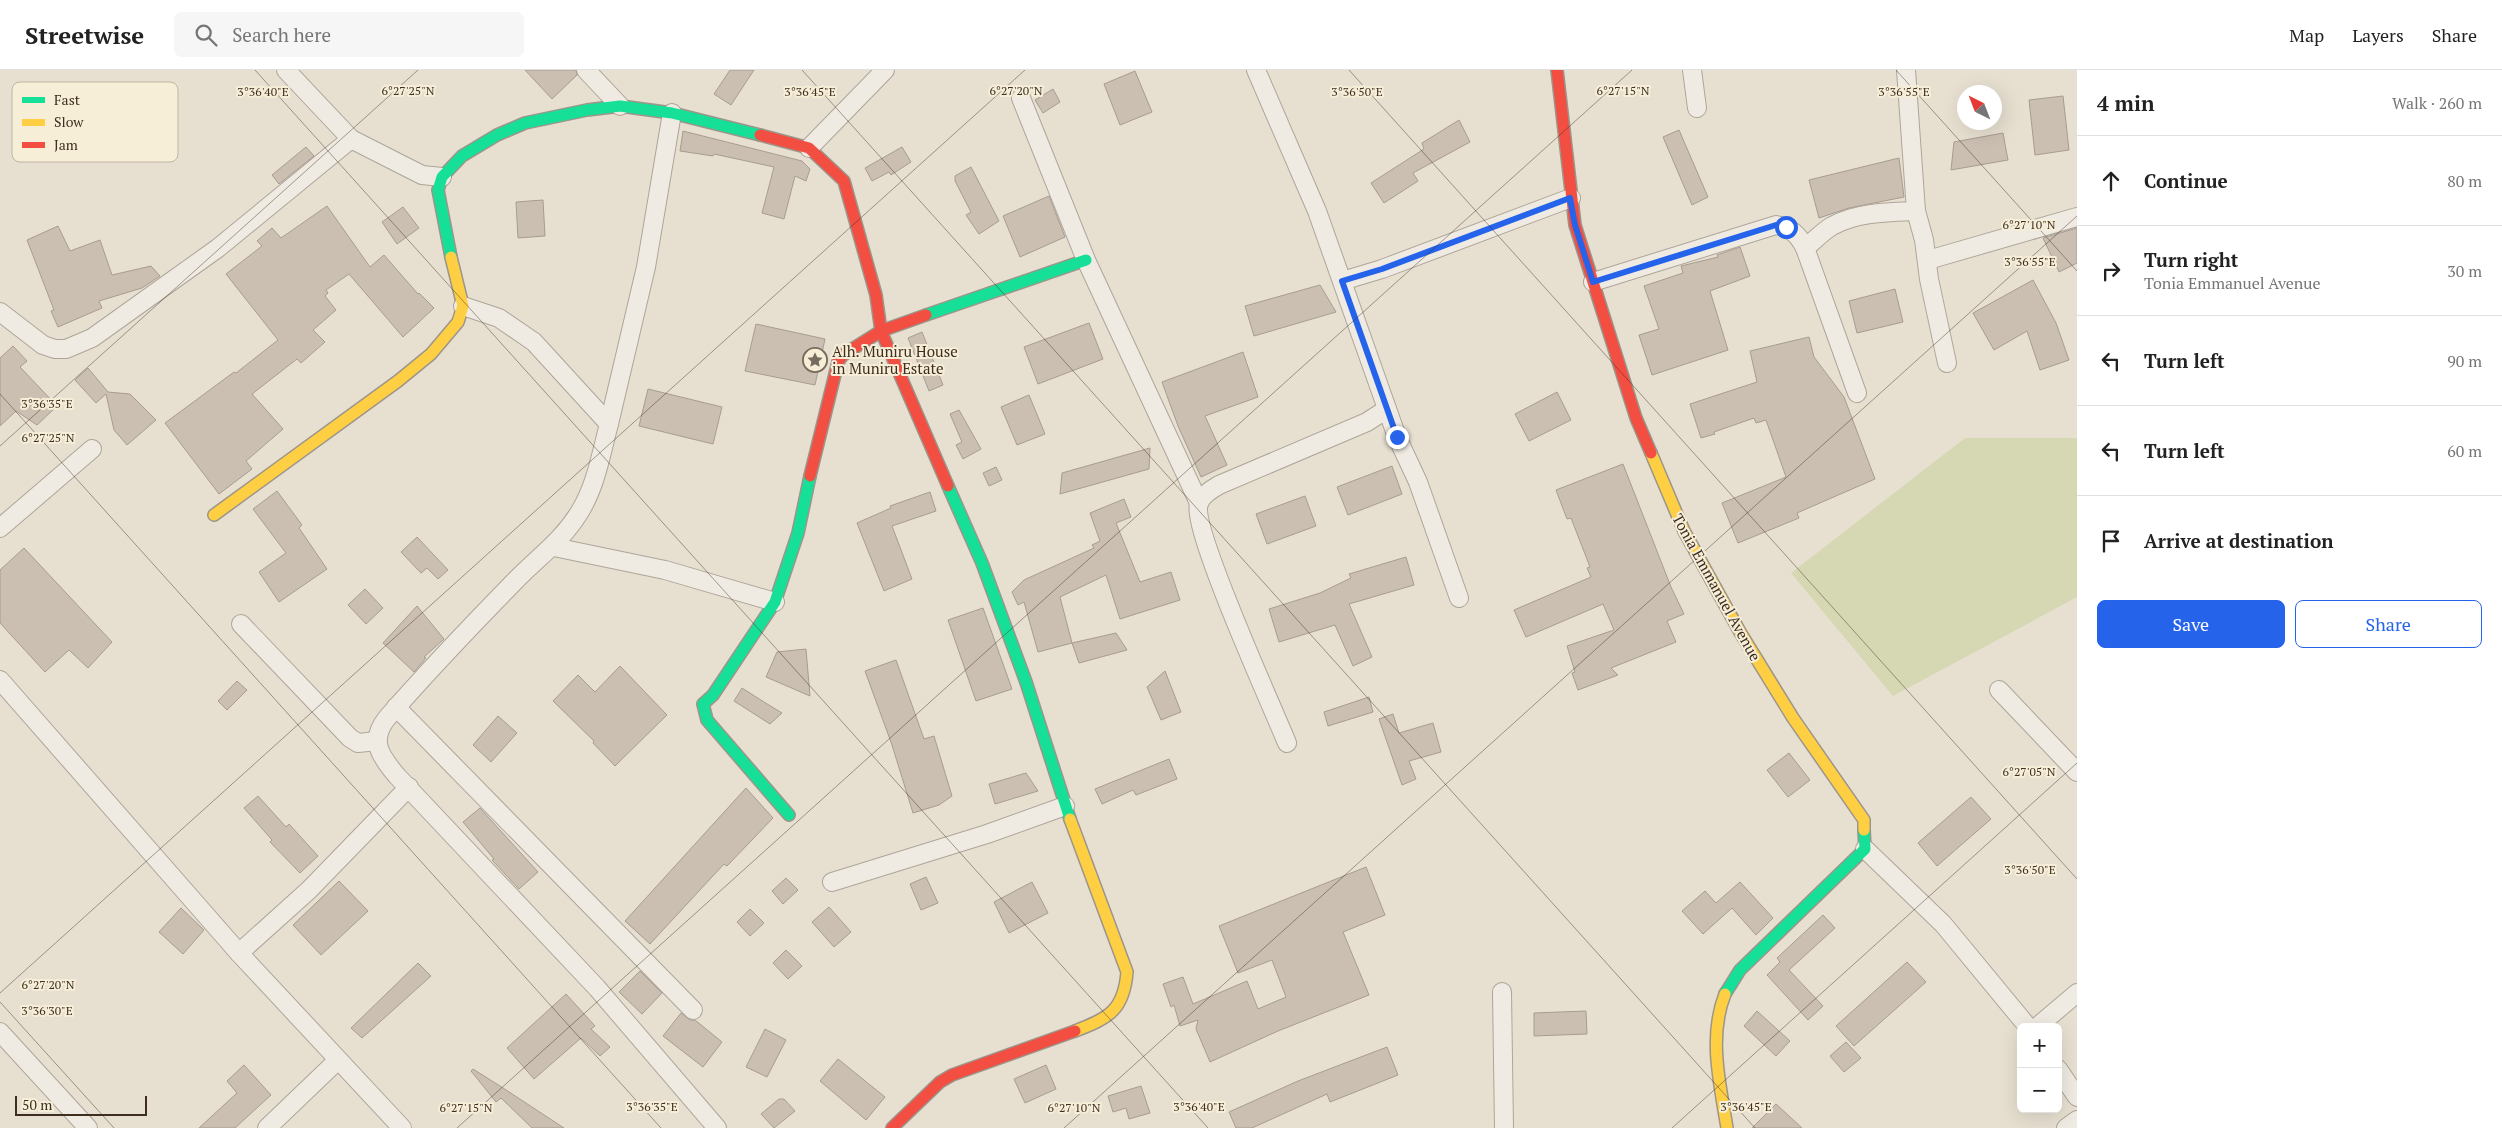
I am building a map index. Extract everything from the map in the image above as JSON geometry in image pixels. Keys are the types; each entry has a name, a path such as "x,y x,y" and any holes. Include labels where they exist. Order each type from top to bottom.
{"street":[{"path":"286,70 351,139 422,174 442,177"},
{"path":"586,70 620,106"},
{"path":"1256,70 1317,211 1388,409 1418,482 1459,598"},
{"name":"Tonia Emmanuel Avenue","path":"1557,70 1570,198 1575,225 1636,418 1684,531 1754,656 1793,718 1864,820 1865,849"},
{"path":"1692,70 1697,108"},
{"path":"1906,70 1916,211 1928,260 1929,279 1947,363"},
{"path":"809,148 880,71"},
{"path":"1021,98 1086,260 1199,503 1199,516 1213,567 1287,743"},
{"path":"214,515 431,354 458,322 464,306 443,224 438,190 442,177 462,156 497,135 525,123 587,110 620,106 672,113 809,148 844,182 876,295 881,331 982,563 1026,682 1065,806 1127,972 1123,1002 1112,1014 1099,1022 952,1075 940,1082 892,1128"},
{"path":"672,113 646,268 609,424 589,494 578,514 554,546 534,562 396,708 379,728 377,741 380,752 387,764 597,988 717,1128"},
{"path":"0,312 43,345 55,349 66,349 92,338 218,248 351,139"},
{"path":"1342,281 1382,269 1570,198"},
{"path":"1805,248 1833,225 1862,216 1892,211 1916,211"},
{"path":"1928,260 2077,217"},
{"path":"1593,282 1776,225 1786,227 1796,233 1805,248 1857,393"},
{"path":"788,815 707,720 703,704 713,695 775,602 798,533 814,457 838,362 843,355 881,331 1086,260"},
{"path":"464,306 499,318 534,342 609,424"},
{"path":"1199,503 1205,494 1219,485 1367,422 1388,409"},
{"path":"0,528 92,449"},
{"path":"554,546 665,570 775,602"},
{"path":"241,624 350,738 358,743 377,741"},
{"path":"0,680 239,953 402,1128"},
{"path":"2000,690 2077,772"},
{"path":"396,708 693,1010"},
{"path":"239,953 309,890 408,787"},
{"path":"832,882 987,834 1065,806"},
{"path":"1727,1128 1717,1034 1726,990 1740,970 1865,849 1943,924 2025,1023"},
{"path":"1502,992 1504,1128"},
{"path":"2043,1023 2077,993"},
{"path":"0,1032 88,1128"},
{"path":"267,1128 338,1060"},
{"path":"2062,1075 2076,1095"},
{"path":"2066,1128 2077,1120"}],"green space":[{"path":"1965,438 2077,438 2077,597 1893,696 1791,573"}],"building":[{"path":"525,70 576,70 577,75 552,99"},
{"path":"730,70 754,70 731,105 714,94"},
{"path":"1135,71 1152,112 1120,125 1104,84"},
{"path":"1053,89 1060,102 1043,113 1035,100"},
{"path":"2063,96 2069,150 2035,155 2029,100"},
{"path":"1459,120 1470,142 1413,173 1418,181 1384,203 1371,183 1424,149 1422,143"},
{"path":"1679,130 1708,197 1692,205 1663,137"},
{"path":"683,131 802,161 810,169 806,181 795,176 784,219 762,213 774,167 714,154 713,156 680,151"},
{"path":"2003,133 2008,160 1951,170 1954,142"},
{"path":"306,147 314,156 279,184 272,175"},
{"path":"902,147 911,162 891,175 889,172 872,181 865,168"},
{"path":"1899,158 1904,197 1849,208 1819,218 1809,180"},
{"path":"971,167 999,221 979,234 966,215 971,212 955,181 955,176"},
{"path":"1049,196 1065,237 1020,257 1003,216"},
{"path":"543,200 545,236 518,238 516,202"},
{"path":"327,206 370,267 384,255 418,294 434,308 403,337 349,274 326,290 328,293 325,296 336,310 313,330 325,342 301,363 297,359 252,394 283,429 246,461 252,469 219,494 165,423 234,372 236,373 278,340 226,274 262,246 257,241 272,228 281,238"},
{"path":"403,207 419,228 397,244 382,222"},
{"path":"58,226 70,251 100,240 112,275 151,266 160,276 142,288 99,301 102,308 58,327 51,311 54,310 27,240"},
{"path":"2077,228 2077,263 2059,272 2043,238"},
{"path":"1740,247 1750,276 1710,291 1728,350 1652,375 1639,335 1659,329 1644,286 1683,273 1681,266 1718,257 1717,255"},
{"path":"2033,280 2056,323 2069,360 2040,370 2027,331 1994,350 1973,313"},
{"path":"1320,285 1336,312 1254,336 1245,306"},
{"path":"1895,289 1903,322 1857,333 1849,301"},
{"path":"1089,323 1103,359 1038,384 1024,347"},
{"path":"756,324 825,339 815,385 745,371"},
{"path":"922,332 943,385 929,391 908,338"},
{"path":"1809,337 1814,357 1844,397 1875,479 1797,513 1799,518 1738,543 1722,503 1786,477 1766,420 1756,423 1754,418 1701,438 1690,404 1757,382 1750,351"},
{"path":"13,346 27,361 20,367 57,406 37,425 16,411 0,426 0,358"},
{"path":"1243,352 1258,397 1205,416 1227,465 1201,477 1178,426 1162,382"},
{"path":"88,368 108,392 130,394 156,420 127,445 114,430 106,394 96,403 75,380"},
{"path":"648,389 722,407 713,444 639,426"},
{"path":"1557,392 1571,420 1529,441 1515,414"},
{"path":"1029,395 1045,434 1017,445 1001,407"},
{"path":"959,410 981,449 963,459 956,445 962,442 950,414"},
{"path":"1150,448 1149,469 1060,494 1062,473"},
{"path":"1623,464 1671,587 1684,614 1667,621 1676,642 1611,668 1618,675 1578,690 1572,673 1575,672 1567,646 1614,630 1603,604 1526,637 1514,610 1591,577 1587,568 1590,567 1571,518 1567,519 1556,490"},
{"path":"1392,466 1402,494 1348,515 1337,487"},
{"path":"996,467 1002,480 989,486 983,473"},
{"path":"277,491 302,525 299,528 327,569 279,602 259,572 286,553 253,509"},
{"path":"930,492 936,511 892,526 912,579 884,591 857,523 891,508 890,506"},
{"path":"1305,496 1316,526 1267,544 1256,514"},
{"path":"1124,499 1131,517 1116,523 1140,582 1171,572 1180,600 1120,619 1106,575 1060,597 1072,643 1038,652 1024,602 1018,605 1012,592 1024,580 1094,548 1092,545 1100,541 1090,513"},
{"path":"417,537 448,570 438,579 427,568 421,573 401,552"},
{"path":"24,548 112,642 88,668 69,650 45,672 0,623 0,570"},
{"path":"1406,557 1414,585 1349,604 1372,657 1353,666 1335,625 1279,642 1269,609 1320,593 1351,578 1349,574"},
{"path":"365,589 383,608 366,624 348,605"},
{"path":"417,606 444,639 424,657 426,658 414,672 383,643"},
{"path":"983,608 1012,689 976,701 948,620"},
{"path":"1116,633 1127,650 1079,663 1072,643"},
{"path":"806,649 810,696 766,677 777,652"},
{"path":"896,660 924,739 934,736 952,796 939,805 913,813 892,745 865,671"},
{"path":"620,666 667,715 615,766 593,743 594,741 553,701 578,675 595,692"},
{"path":"1165,671 1181,712 1161,720 1147,687"},
{"path":"237,681 247,690 227,710 218,701"},
{"path":"742,688 782,713 770,724 734,701"},
{"path":"1369,697 1373,712 1328,726 1324,712"},
{"path":"1393,714 1399,733 1433,723 1441,752 1409,761 1416,779 1402,785 1379,719"},
{"path":"498,716 517,733 491,762 473,745"},
{"path":"1789,753 1810,780 1788,797 1767,770"},
{"path":"1169,759 1177,779 1136,795 1133,790 1102,804 1095,789"},
{"path":"1026,773 1038,791 995,804 989,784"},
{"path":"746,788 773,818 727,866 724,864 650,944 625,921"},
{"path":"258,796 286,827 289,824 318,856 300,873 270,842 272,840 244,808"},
{"path":"1971,797 1991,819 1937,866 1918,843"},
{"path":"480,808 538,872 519,889 492,860 494,859 463,822"},
{"path":"1366,867 1385,915 1343,932 1369,995 1278,1031 1210,1062 1196,1029 1198,1020 1180,1026 1174,1005 1171,1007 1163,984 1183,977 1193,1004 1247,981 1258,1009 1286,997 1272,960 1238,973 1219,926"},
{"path":"926,877 938,903 921,910 910,884"},
{"path":"786,878 798,890 783,904 772,891"},
{"path":"339,881 368,911 321,955 293,925"},
{"path":"1032,882 1048,913 1009,933 994,902"},
{"path":"1740,882 1773,918 1756,935 1732,908 1703,934 1682,911 1705,891 1716,903"},
{"path":"829,907 851,932 834,947 812,922"},
{"path":"181,908 204,930 183,954 159,932"},
{"path":"750,909 764,923 750,936 737,922"},
{"path":"1823,915 1835,928 1789,970 1823,1006 1808,1020 1767,975 1780,962 1777,958"},
{"path":"786,950 802,966 788,979 773,963"},
{"path":"1907,962 1926,982 1854,1046 1836,1026"},
{"path":"418,963 431,976 362,1038 351,1028"},
{"path":"640,971 662,993 642,1014 619,992"},
{"path":"566,994 595,1026 591,1029 610,1047 600,1056 581,1038 534,1079 507,1048"},
{"path":"1586,1011 1587,1034 1534,1036 1534,1013"},
{"path":"1757,1011 1790,1041 1776,1056 1744,1026"},
{"path":"681,1013 690,1020 695,1020 722,1042 703,1067 663,1036"},
{"path":"765,1029 786,1040 767,1077 746,1067"},
{"path":"1846,1042 1861,1058 1844,1072 1830,1056"},
{"path":"1387,1047 1398,1075 1330,1102 1327,1094 1252,1128 1236,1128 1229,1112 1298,1081"},
{"path":"838,1059 885,1097 866,1120 820,1081"},
{"path":"244,1065 271,1095 235,1128 199,1128 237,1093 227,1081"},
{"path":"1046,1065 1056,1089 1025,1103 1014,1079"},
{"path":"473,1069 564,1128 532,1128 501,1098 496,1102 471,1071"},
{"path":"1141,1086 1150,1113 1129,1119 1126,1108 1113,1112 1108,1096"},
{"path":"779,1099 784,1099 795,1111 774,1128 761,1114"},
{"path":"1776,1104 1802,1128 1752,1128"}],"traffic: fast":[{"path":"451,257 438,190 442,177 462,156 497,135 525,123 587,110 620,106 672,113 760,135"},
{"path":"926,315 1086,260"},
{"path":"789,815 707,720 703,704 713,695 775,602 798,533 810,476"},
{"path":"948,486 982,563 1026,682 1070,819"},
{"path":"1725,994 1740,970 1865,849 1864,830"}],"traffic: slow":[{"path":"214,515 398,381 431,354 458,322 463,306 451,257"},
{"path":"1651,453 1684,531 1740,632 1793,718 1864,820 1864,830"},
{"path":"1070,819 1127,972 1122,995 1113,1011 1097,1022 1075,1031"},
{"path":"1725,994 1720,1010 1716,1044 1727,1128"}],"traffic: jam":[{"path":"1557,70 1575,225 1636,418 1651,453"},
{"path":"760,135 809,148 844,181 876,295 881,331 926,315"},
{"path":"810,476 838,362 843,355 881,331 948,486"},
{"path":"892,1128 940,1082 952,1075 1075,1031"}],"place":[{"name":"Alh. Muniru House in Muniru Estate","path":"815,360"}],"route":[{"path":"1397,437 1342,281 1382,269 1570,198 1575,225 1593,282 1776,225 1786,227"}]}
